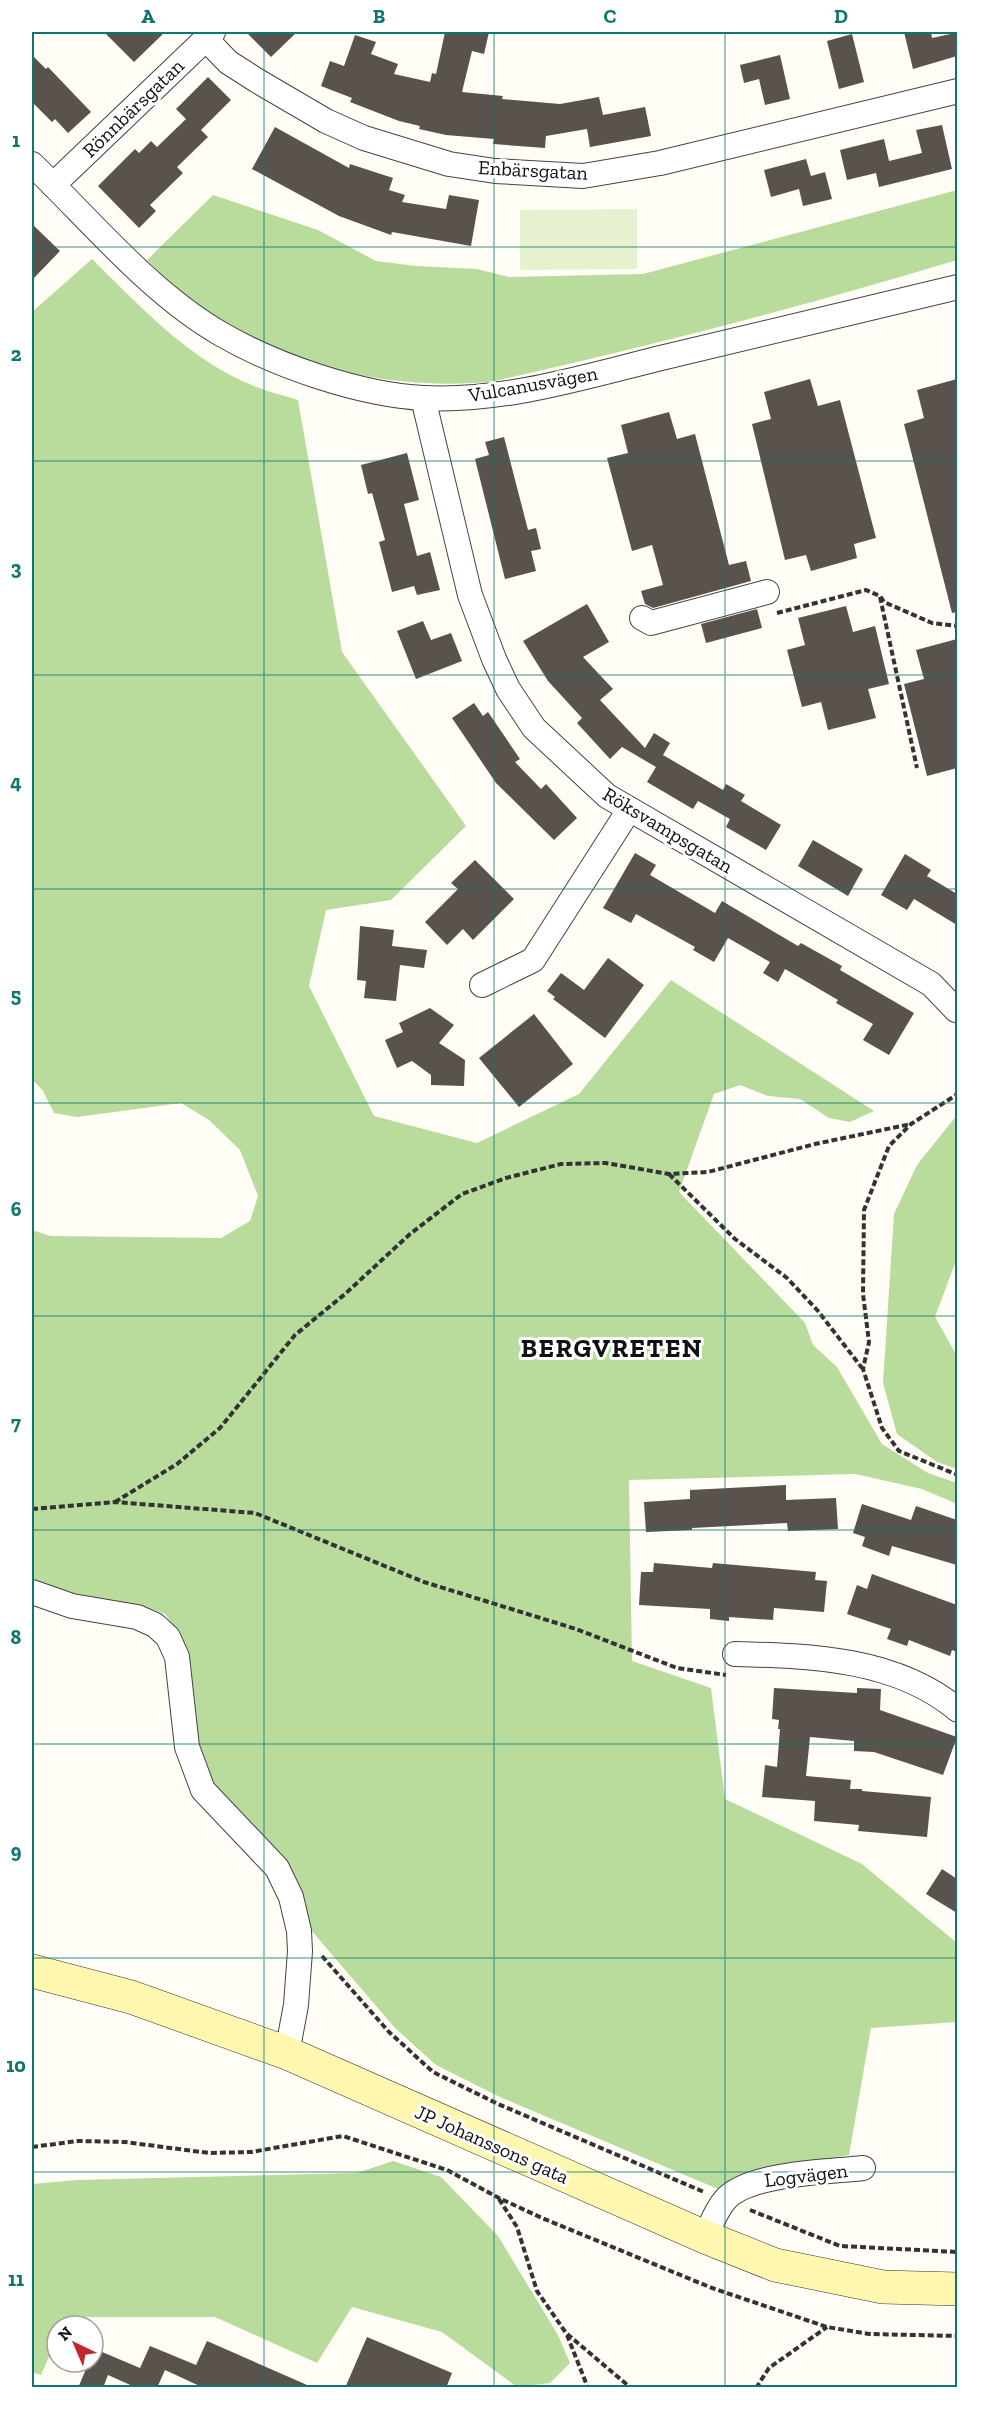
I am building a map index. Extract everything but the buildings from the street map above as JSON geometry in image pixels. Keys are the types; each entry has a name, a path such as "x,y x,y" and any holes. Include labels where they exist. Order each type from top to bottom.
{"street":[{"name":"Enbärsgatan","path":"209,35 228,62 326,121 364,138 449,164 495,171 583,176 649,165 957,91"},
{"name":"Rönnbärsgatan","path":"53,185 209,35"},
{"name":"Vulcanusvägen","path":"32,164 182,308 220,334 257,352 324,377 370,390 423,398 464,398 541,387 957,287"},
{"name":"Röksvampsgatan","path":"423,398 470,595 508,689 534,728 607,796 931,984 956,1010"},
{"path":"642,618 651,623 769,603"},
{"path":"482,985 533,960 629,810"},
{"path":"32,1592 72,1606 136,1617 155,1625 168,1637 177,1657 187,1747 203,1790 277,1868 291,1897 299,1931 300,1951 296,2005 287,2054"},
{"path":"734,1665 796,1656 851,1663 906,1678 933,1692 957,1710"},
{"name":"JP Johanssons gata","path":"32,1971 131,1997 287,2054 705,2237 775,2265 883,2287 957,2289"},
{"name":"Logvägen","path":"705,2237 725,2200 749,2183 773,2177 863,2168"}],"path":[{"path":"769,603 866,590 880,596 884,602 933,622 957,626"},
{"path":"880,596 917,768"},
{"path":"863,1369 869,1342 863,1294 864,1210 889,1146 911,1124 956,1095 957,1091"},
{"path":"115,1502 177,1464 220,1428 295,1335 345,1294 410,1234 462,1194 506,1178 561,1164 606,1163 669,1174 708,1172 815,1144 911,1124"},
{"path":"669,1174 735,1239 787,1278 818,1311 863,1369 882,1428 899,1451 957,1475"},
{"path":"32,1509 115,1502 255,1513 424,1582 576,1629 677,1668 734,1665"},
{"path":"299,1931 389,2032 433,2072 498,2104 840,2246 957,2252"},
{"path":"32,2147 78,2141 125,2142 209,2152 251,2152 343,2136 447,2170 499,2198 712,2288 827,2326 869,2334 957,2336"},
{"path":"499,2198 518,2227 537,2291 566,2333 588,2388"},
{"path":"756,2388 769,2368 827,2326"},
{"path":"566,2333 631,2388"}],"green space":[{"path":"957,190 957,260 727,325 495,381 437,384 407,382 346,372 288,355 246,336 216,317 187,296 147,260 213,195 318,230 376,261 416,266 477,269 509,277 643,274"},
{"path":"637,209 637,269 520,270 520,210"},
{"path":"92,259 167,330 208,362 254,386 298,400 342,652 466,826 391,900 326,910 309,986 374,1116 477,1143 579,1094 671,980 874,1111 850,1122 829,1118 800,1099 768,1096 740,1085 714,1094 679,1192 805,1323 813,1345 837,1367 882,1444 928,1473 957,1483 957,1504 922,1489 855,1474 629,1480 632,1661 711,1688 725,1799 862,1864 957,1943 957,2022 871,2028 849,2155 770,2169 718,2189 502,2098 436,2065 395,2028 304,1922 210,1786 197,1747 177,1631 165,1614 138,1604 76,1599 32,1583 32,1230 51,1236 221,1238 250,1221 258,1196 240,1150 209,1120 181,1103 77,1117 54,1113 43,1091 32,1079 32,312"},
{"path":"957,1115 957,1258 935,1317 957,1356 957,1469 937,1462 897,1434 883,1383 894,1214 917,1165"},
{"path":"393,2161 441,2177 498,2236 558,2335 570,2363 550,2383 517,2387 442,2332 352,2307 317,2363 215,2317 105,2317 105,2314 45,2314 45,2366 41,2375 32,2372 32,2184 77,2180 357,2173"}],"district":[{"name":"BERGVRETEN","path":"612,1348"}]}
